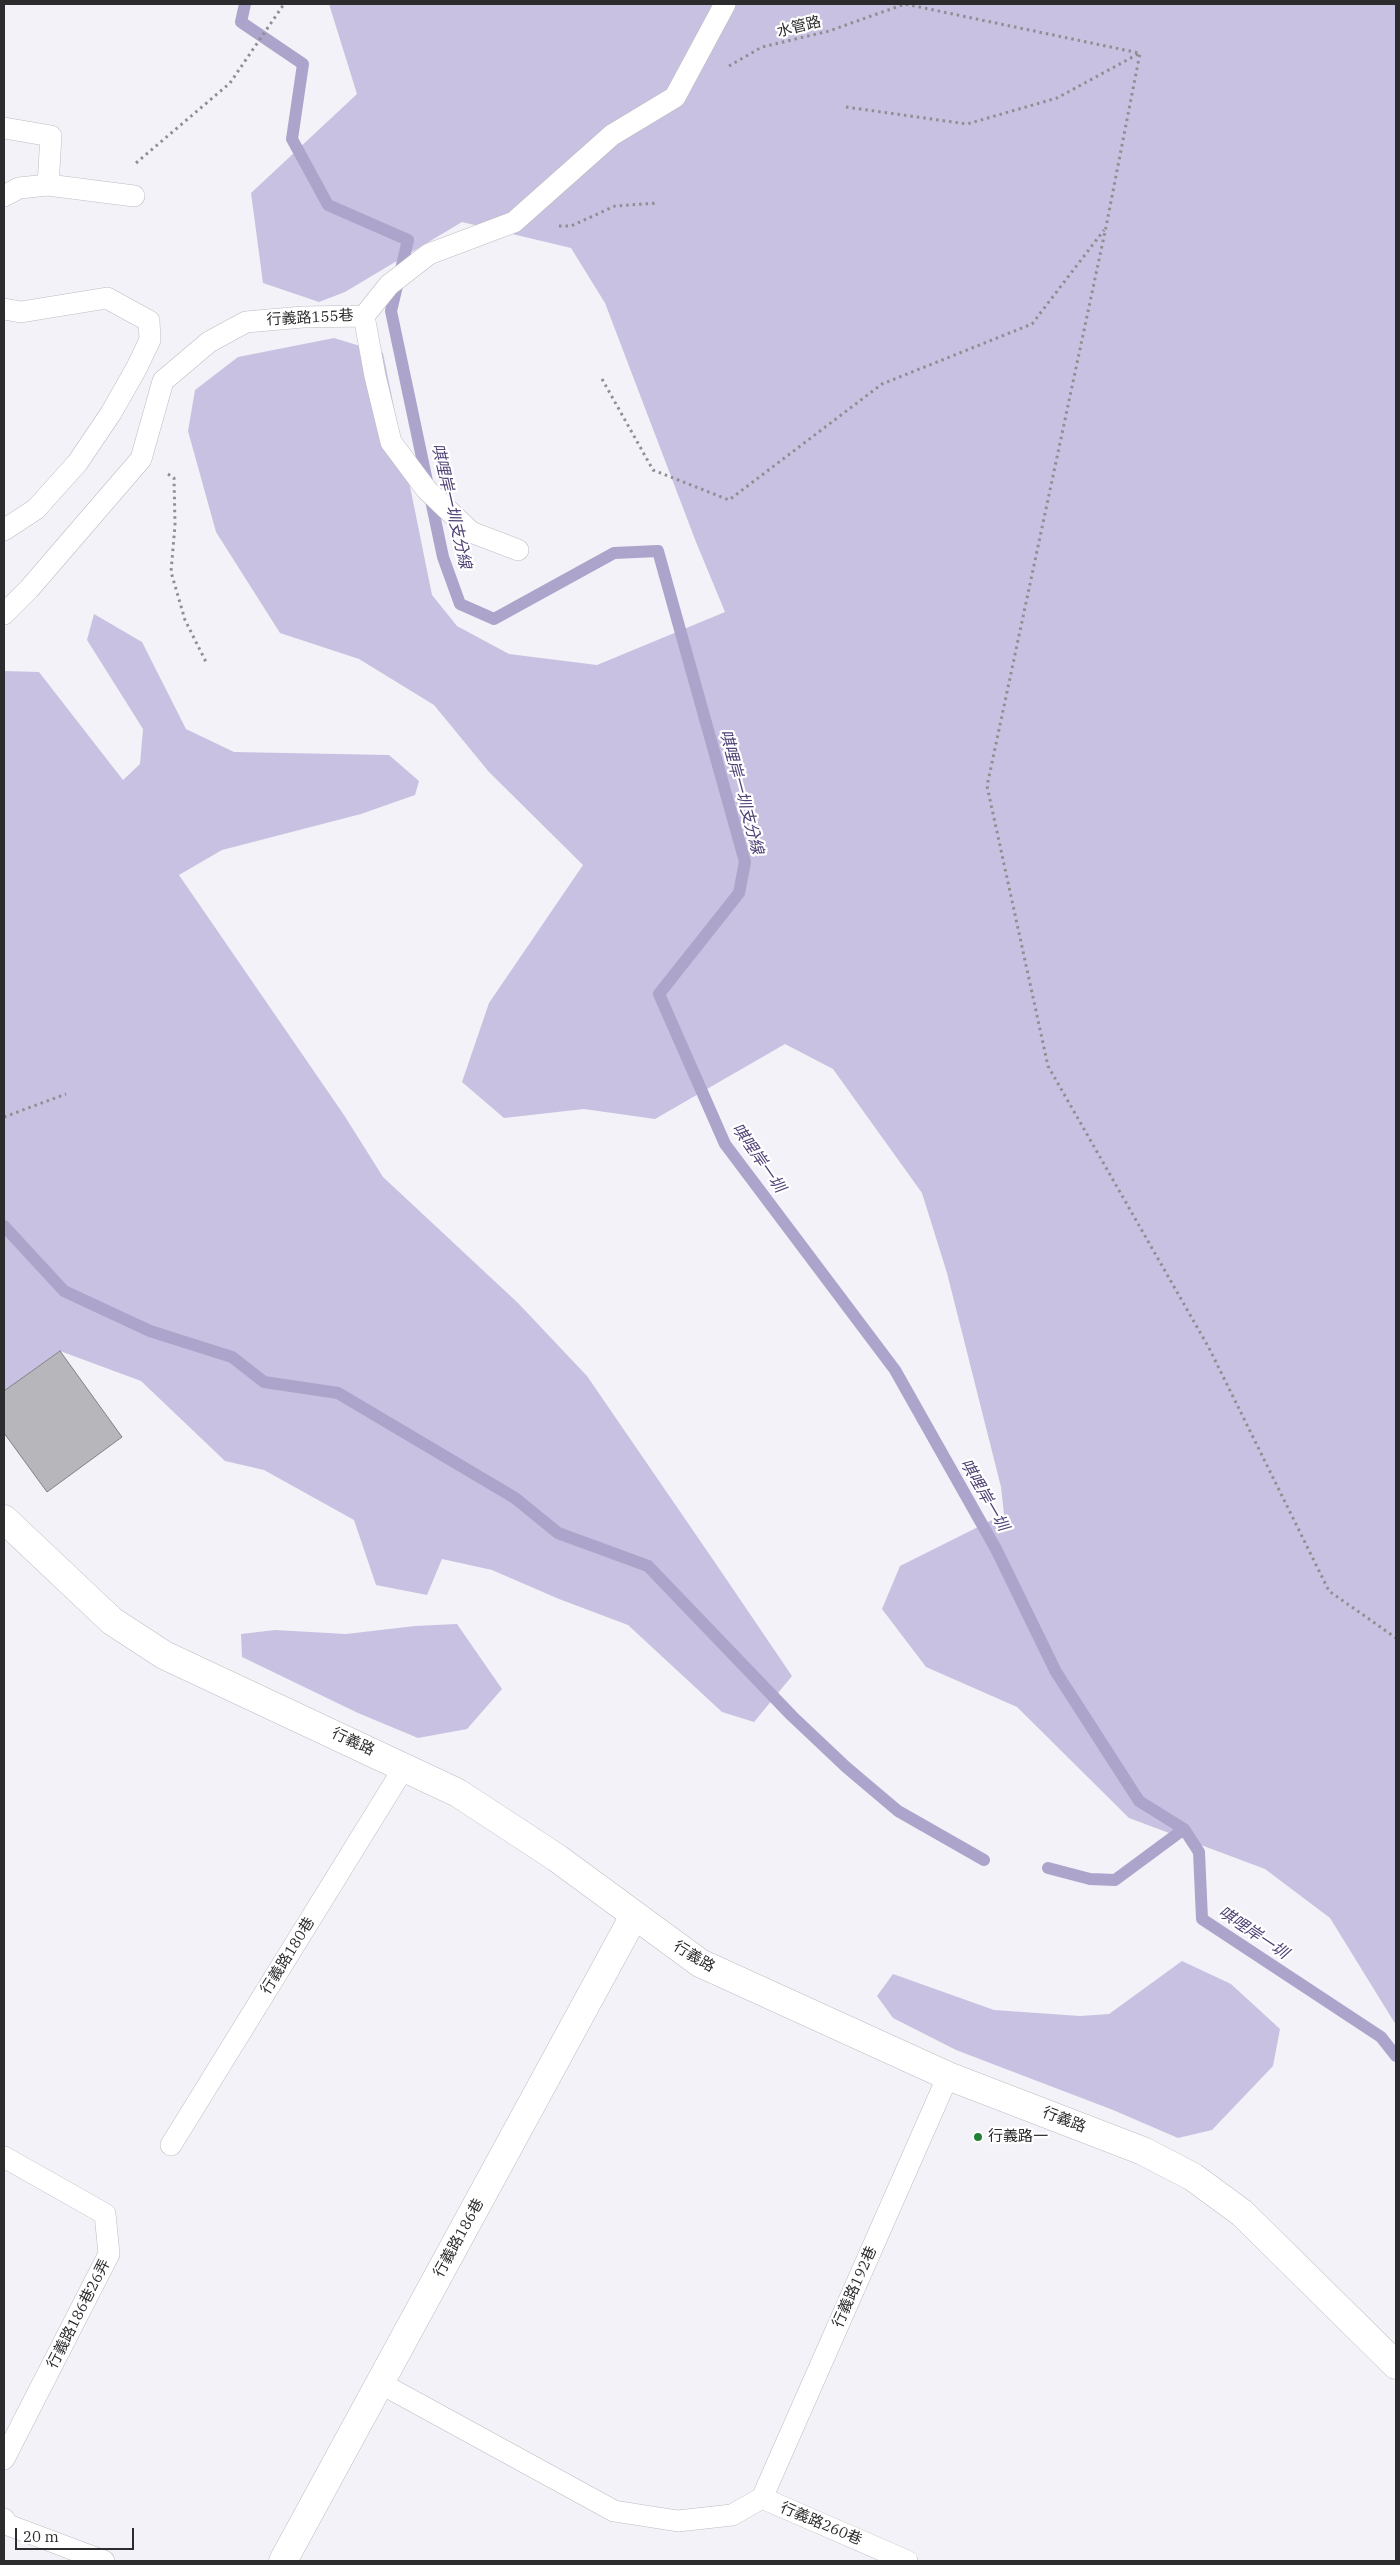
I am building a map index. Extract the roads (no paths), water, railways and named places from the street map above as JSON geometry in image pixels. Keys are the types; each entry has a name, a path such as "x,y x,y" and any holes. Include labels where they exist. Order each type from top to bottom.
{"street":[{"name":"行義路","path":"4,1519 112,1621 164,1655 405,1766 466,1798 557,1858 700,1963 948,2076 1136,2148 1193,2177 1242,2213 1396,2365"},
{"name":"行義路186巷","path":"284,2561 634,1916"}],"lane":[{"name":"行義路155巷","path":"4,614 29,590 141,459 164,381 209,342 246,322 303,317 364,316 389,285 429,254 514,222 612,135 675,97 725,4"},
{"path":"4,128 51,136 48,185"},
{"path":"4,196 19,188 48,185 134,196"},
{"path":"4,309 21,312 107,298 149,322 150,340 111,413 78,462 36,509 4,530"},
{"path":"364,316 375,376 392,442 426,489 472,532 518,550"},
{"name":"行義路180巷","path":"171,2145 405,1766"},
{"name":"行義路192巷","path":"762,2498 948,2076"},
{"name":"行義路186巷26弄","path":"4,2157 105,2214 109,2254 4,2459"},
{"path":"380,2383 614,2511 678,2521 732,2515 762,2498"},
{"name":"行義路260巷","path":"762,2498 907,2561"},
{"path":"4,2519 8,2525 104,2561"}],"waterway":[{"name":"唭哩岸一圳","path":"245,4 241,22 303,64 292,139 328,205 408,240 391,311 443,557 460,604 494,619 614,553 658,551 745,862 739,893 659,994 725,1144 895,1370 996,1549 1056,1672 1139,1801 1184,1829 1199,1852 1202,1919 1381,2037 1396,2056"},
{"path":"4,1226 64,1291 150,1331 232,1357 264,1382 338,1393 515,1498 558,1533 648,1566 792,1716 846,1767 898,1811 984,1860"},
{"path":"1048,1868 1090,1879 1115,1880 1184,1829"}],"place":[{"name":"行義路一","path":"978,2137"}],"water label":[{"name":"唭哩岸一圳支分線","path":"451,506"},
{"name":"唭哩岸一圳支分線","path":"741,792"}]}
